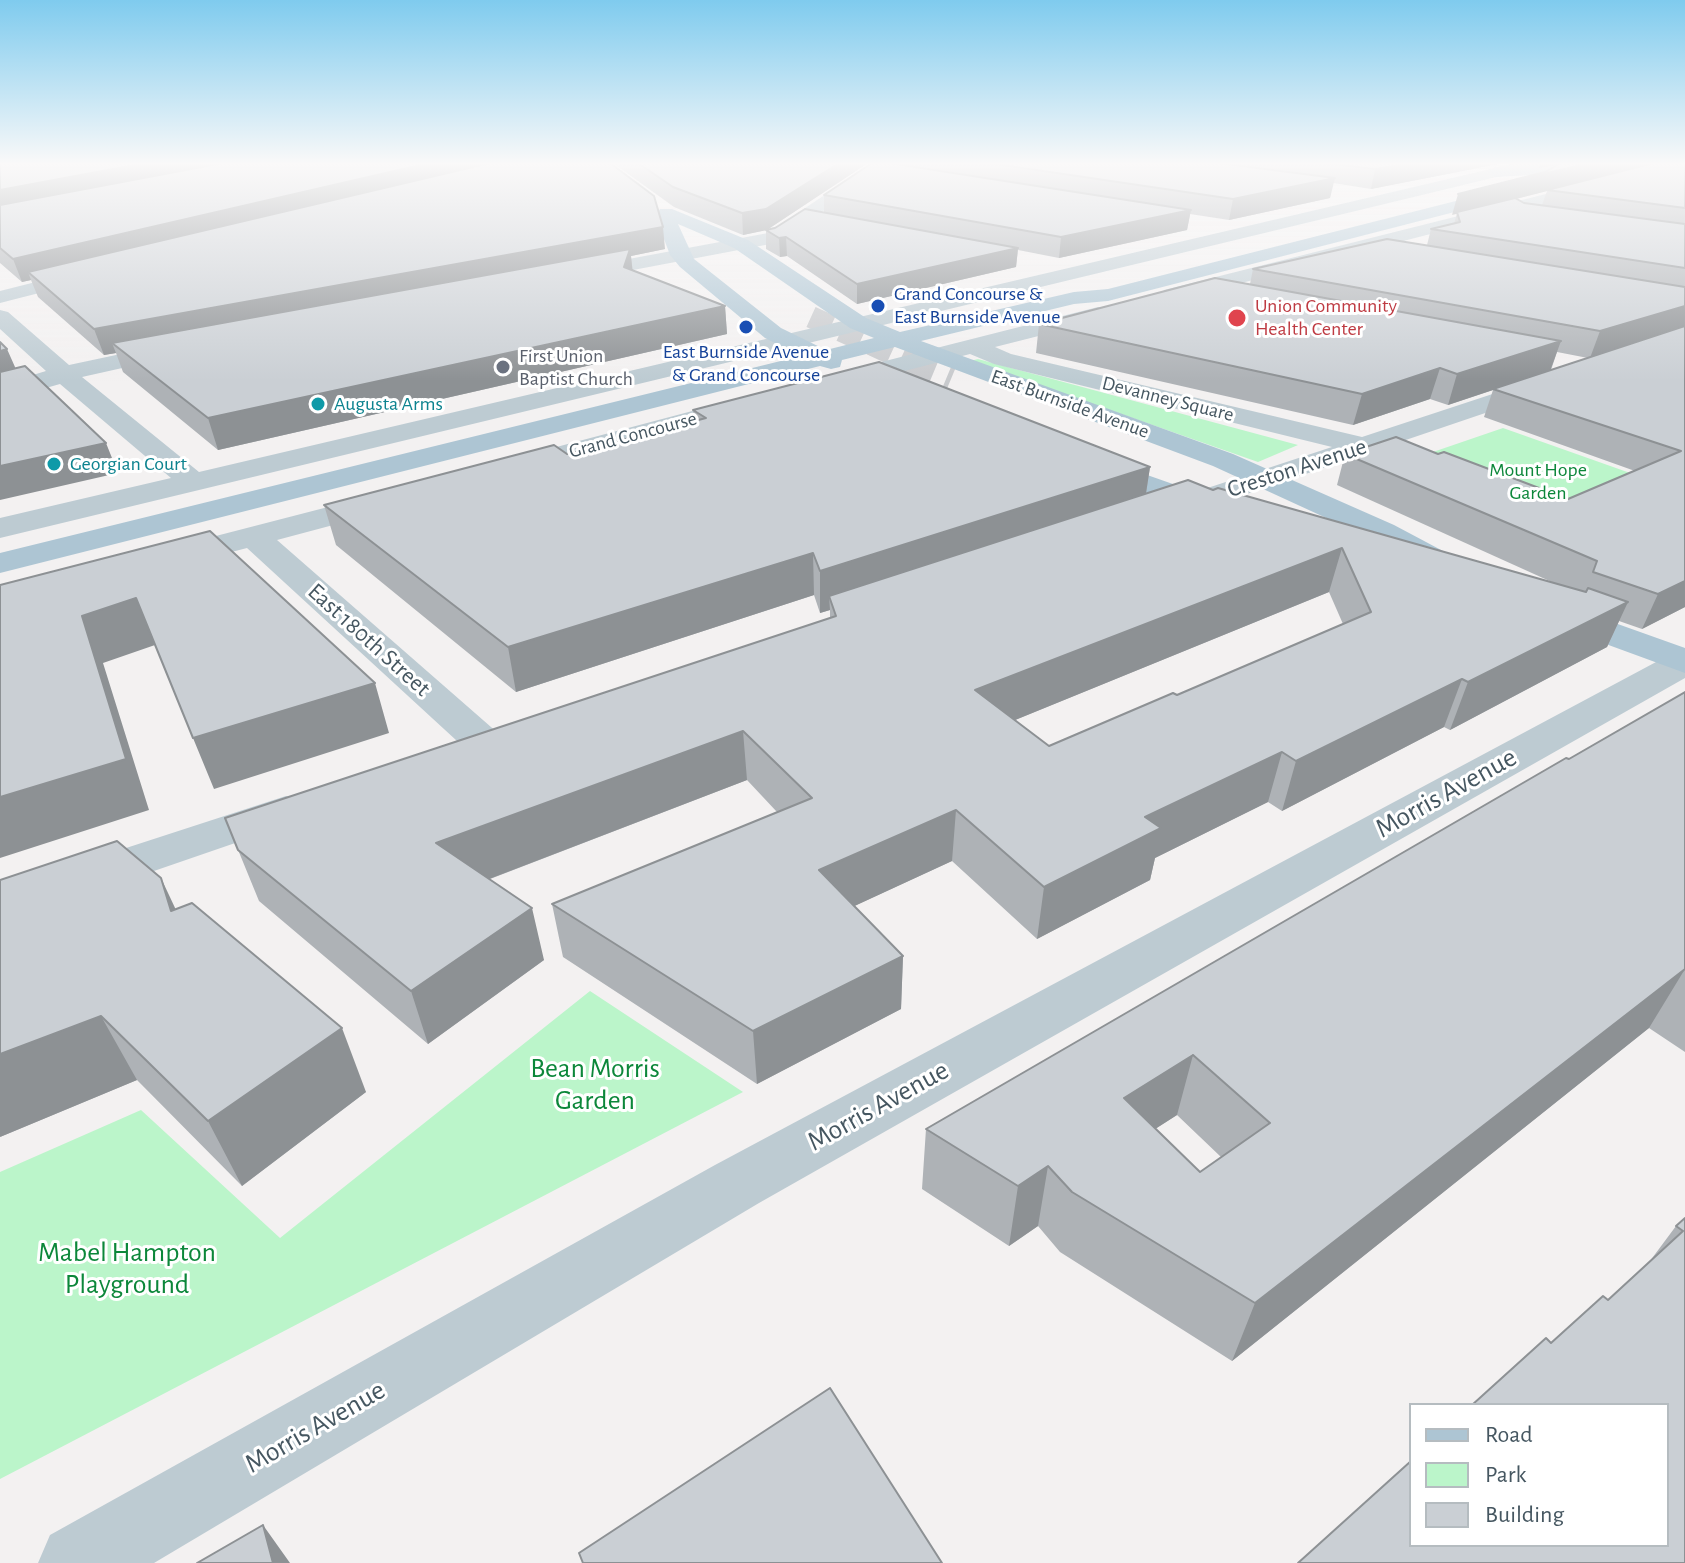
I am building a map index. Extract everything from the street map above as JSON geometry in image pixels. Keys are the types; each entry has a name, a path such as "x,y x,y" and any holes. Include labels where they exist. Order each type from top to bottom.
{"main road":[{"path":"672,236 680,255 795,326"},
{"path":"695,236 722,257 754,272 822,358 910,394"},
{"name":"East Burnside Avenue","path":"723,236 741,244 858,323 895,340 1266,479 1383,532 1465,579"},
{"name":"Grand Concourse","path":"0,563 895,340 1080,285 1283,236"},
{"name":"Grand Concourse","path":"1080,285 1108,295 1340,236"},
{"path":"1220,283 1233,275 1242,261"},
{"path":"1080,285 1109,264"},
{"path":"746,284 795,326"},
{"name":"East Burnside Avenue","path":"951,379 1108,437 1211,496"},
{"name":"East Burnside Avenue","path":"1073,448 1465,579"},
{"path":"1346,548 1465,579"},
{"path":"1524,601 1685,661"}],"street":[{"path":"555,278 680,255 722,257 741,244 777,236"},
{"path":"1109,264 1225,236"},
{"name":"Grand Concourse","path":"478,476 861,374 1402,236"},
{"path":"1351,248 1400,256"},
{"path":"1029,261 1080,285"},
{"path":"0,297 104,271"},
{"name":"Grand Concourse","path":"0,528 193,482 795,326 858,323 1080,285"},
{"path":"1188,291 1243,302"},
{"path":"0,317 193,482"},
{"path":"0,393 96,365 200,345"},
{"name":"Devanney Square","path":"974,347 1003,359 1364,446"},
{"name":"Creston Avenue","path":"1141,521 1563,379"},
{"path":"131,568 417,492"},
{"name":"East 180th Street","path":"254,536 484,743"},
{"name":"Morris Avenue","path":"78,1563 737,1184 1685,661"},
{"path":"440,758 522,730"},
{"path":"0,907 328,796"}],"green space":[{"path":"978,359 1298,445 1258,462 970,361"},
{"name":"Mount Hope Garden","path":"1503,428 1647,479 1538,524 1395,465"},
{"path":"590,991 743,1092 0,1479 0,1172 141,1110 280,1238"}],"building":[{"path":"0,236 113,236 13,259 0,248"},
{"path":"181,236 613,236 94,329 28,272"},
{"path":"776,236 952,236 1018,248 857,284 786,237"},
{"path":"1476,236 1685,236 1685,268"},
{"path":"1387,239 1685,287 1685,306 1600,331 1253,269"},
{"path":"630,249 624,267 725,306 208,418 112,343"},
{"path":"1215,278 1561,341 1457,374 1440,368 1362,394 1039,324"},
{"path":"1685,326 1685,581 1658,594 1593,572 1597,561 1345,454 1396,437 1568,499 1681,451 1493,389"},
{"path":"879,362 1150,467 820,571 813,553 508,647 324,505 554,445 567,454 592,448 706,418 693,410"},
{"path":"25,366 106,443 0,466 0,372"},
{"path":"1188,480 1213,490 1218,488 1586,592 1588,588 1628,602 1468,682 1462,679 1296,761 1282,752 1145,817 1161,828 1044,887 956,810 819,870 903,956 753,1031 552,904 812,798 743,731 436,843 532,908 411,991 238,850 225,818 836,616 829,596","holes":["1342,548 1371,612 1049,746 975,690"]},
{"path":"210,531 375,683 193,738 136,598 82,616 126,759 0,797 0,585"},
{"path":"1685,692 1685,969 1255,1303 1072,1192 1048,1166 1018,1186 926,1129 1566,758","holes":["1193,1055 1270,1123 1200,1172 1124,1098"]},
{"path":"117,841 161,878 171,911 192,903 342,1028 208,1121 101,1016 0,1054 0,880"},
{"path":"1685,1218 1685,1563 1298,1563 1409,1463 1409,1547 1669,1547 1669,1403 1474,1403 1546,1338 1551,1343 1603,1296 1608,1300 1683,1231 1676,1226"},
{"path":"830,1388 942,1563 583,1563 579,1553"},
{"path":"263,1525 273,1563 197,1563"}],"tunnel":[{"path":"811,317 912,363"},
{"path":"908,361 951,379"}],"place":[{"name":"Grand Concourse & East Burnside Avenue","path":"878,306"},
{"name":"Union Community Health Center","path":"1237,318"},
{"name":"East Burnside Avenue & Grand Concourse","path":"746,327"},
{"name":"First Union Baptist Church","path":"503,367"},
{"name":"Augusta Arms","path":"318,404"},
{"name":"Georgian Court","path":"54,464"}],"park label":[{"name":"Bean Morris Garden","path":"595,1085"},
{"name":"Mabel Hampton Playground","path":"127,1269"}]}
